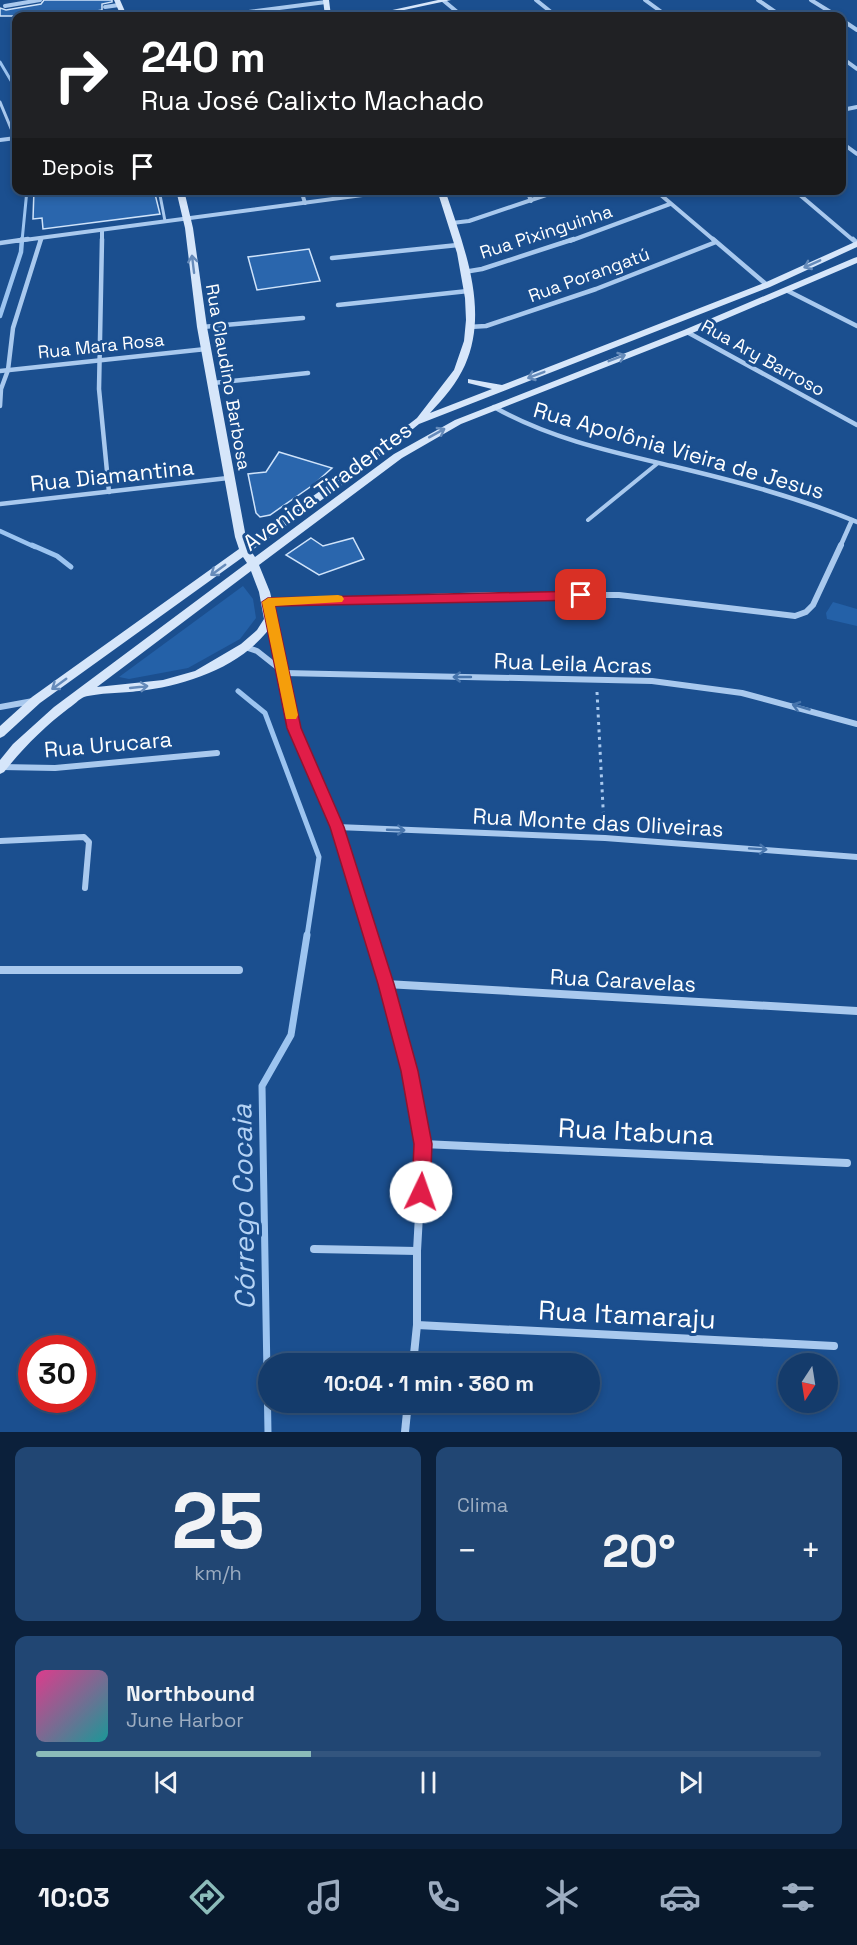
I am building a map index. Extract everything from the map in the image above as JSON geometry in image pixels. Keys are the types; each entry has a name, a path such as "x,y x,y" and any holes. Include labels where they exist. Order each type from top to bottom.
{"main road":[{"path":"388,12 446,0"},
{"name":"Rua Claudino Barbosa","path":"181,195 187,219 202,327 228,478 243,552 254,565 268,602 270,618"},
{"path":"416,422 445,391 462,361 469,327 468,291 458,245 443,195"},
{"name":"Avenida Tiradentes","path":"0,733 36,700 355,471 416,422 767,285 857,244"},
{"name":"Avenida Tiradentes","path":"1,767 34,731 81,693 398,456 458,422 788,291 857,260"},
{"path":"462,361 481,396 494,407"},
{"path":"471,381 503,388 536,390"},
{"path":"81,693 183,680 199,674 245,647 261,633 270,618"}],"street":[{"path":"5,6 40,0"},
{"path":"446,0 458,12"},
{"path":"536,0 551,12"},
{"path":"645,0 662,12"},
{"path":"758,0 775,12"},
{"path":"812,0 831,12"},
{"path":"263,12 326,1"},
{"path":"105,7 118,2"},
{"path":"303,195 305,203"},
{"path":"0,243 363,195"},
{"path":"529,195 531,201"},
{"path":"452,223 469,221 547,195"},
{"path":"660,195 767,285"},
{"path":"800,195 857,244"},
{"name":"Rua Pixinguinha","path":"464,272 572,240 670,204"},
{"path":"102,230 100,400 109,492"},
{"path":"0,406 1,389 8,370 13,328 38,238"},
{"name":"Rua Porangatú","path":"469,327 486,326 574,296 716,242"},
{"path":"332,258 458,245"},
{"path":"338,305 468,291"},
{"path":"788,291 857,326"},
{"path":"202,327 303,318"},
{"name":"Rua Ary Barroso","path":"687,332 857,425"},
{"name":"Rua Mara Rosa","path":"0,371 206,349"},
{"path":"213,383 308,373"},
{"name":"Rua Apolônia Vieira de Jesus","path":"494,407 520,421 555,434 785,495 854,521"},
{"name":"Rua Diamantina","path":"0,504 228,478"},
{"path":"268,602 492,596 619,596 795,616 806,612 813,605 854,521"},
{"path":"270,618 284,673 294,728 337,827 386,984 410,1071 423,1144 414,1353"},
{"path":"245,647 267,657 284,673"},
{"name":"Rua Leila Acras","path":"284,673 652,681 742,693 857,724"},
{"path":"0,707 36,700"},
{"name":"Rua Urucara","path":"1,767 55,768 217,753"},
{"name":"Rua Monte das Oliveiras","path":"337,827 605,838 857,856"},
{"path":"0,842 84,837 89,842 85,888"},
{"path":"0,970 239,970"},
{"name":"Rua Caravelas","path":"386,984 857,1011"},
{"name":"Rua Itabuna","path":"423,1144 847,1163"},
{"path":"314,1249 417,1251"},
{"name":"Rua Itamaraju","path":"417,1325 834,1347"},
{"path":"405,1432 407,1413"}],"lane":[{"path":"0,102 12,129"},
{"path":"160,195 165,221"},
{"path":"588,520 658,463"}],"path":[{"path":"596,678 605,838"}],"shaded area":[{"path":"243,586 253,599 256,618 240,639 188,668 129,679 119,677"},
{"path":"833,602 857,609 857,626 827,619 826,613"}],"building":[{"path":"44,0 112,0 112,2 102,4 102,10 91,12 12,12 12,16 0,16 0,8 6,10 41,4"},
{"path":"34,195 155,195 160,214 43,229 42,218 33,219"},
{"path":"309,249 320,281 257,290 248,257"},
{"path":"279,452 332,468 313,485 270,515 260,517 256,513 248,474 266,472"},
{"path":"311,538 323,546 353,538 364,559 319,575 286,555"}],"waterway":[{"name":"Córrego Cocaia","path":"0,62 12,82"},
{"name":"Córrego Cocaia","path":"22,241 27,195"},
{"name":"Córrego Cocaia","path":"0,316 21,252 22,239"},
{"name":"Córrego Cocaia","path":"0,531 35,547"},
{"name":"Córrego Cocaia","path":"32,545 57,556 71,567"},
{"name":"Córrego Cocaia","path":"238,691 265,713 319,857 307,936"},
{"name":"Córrego Cocaia","path":"268,1432 262,1086 291,1035 307,935"}],"slow traffic":[{"path":"291,715 268,602 338,599"}],"route":[{"path":"421,1192 423,1144 410,1071 386,984 337,827 294,728 268,602 581,595"}]}
